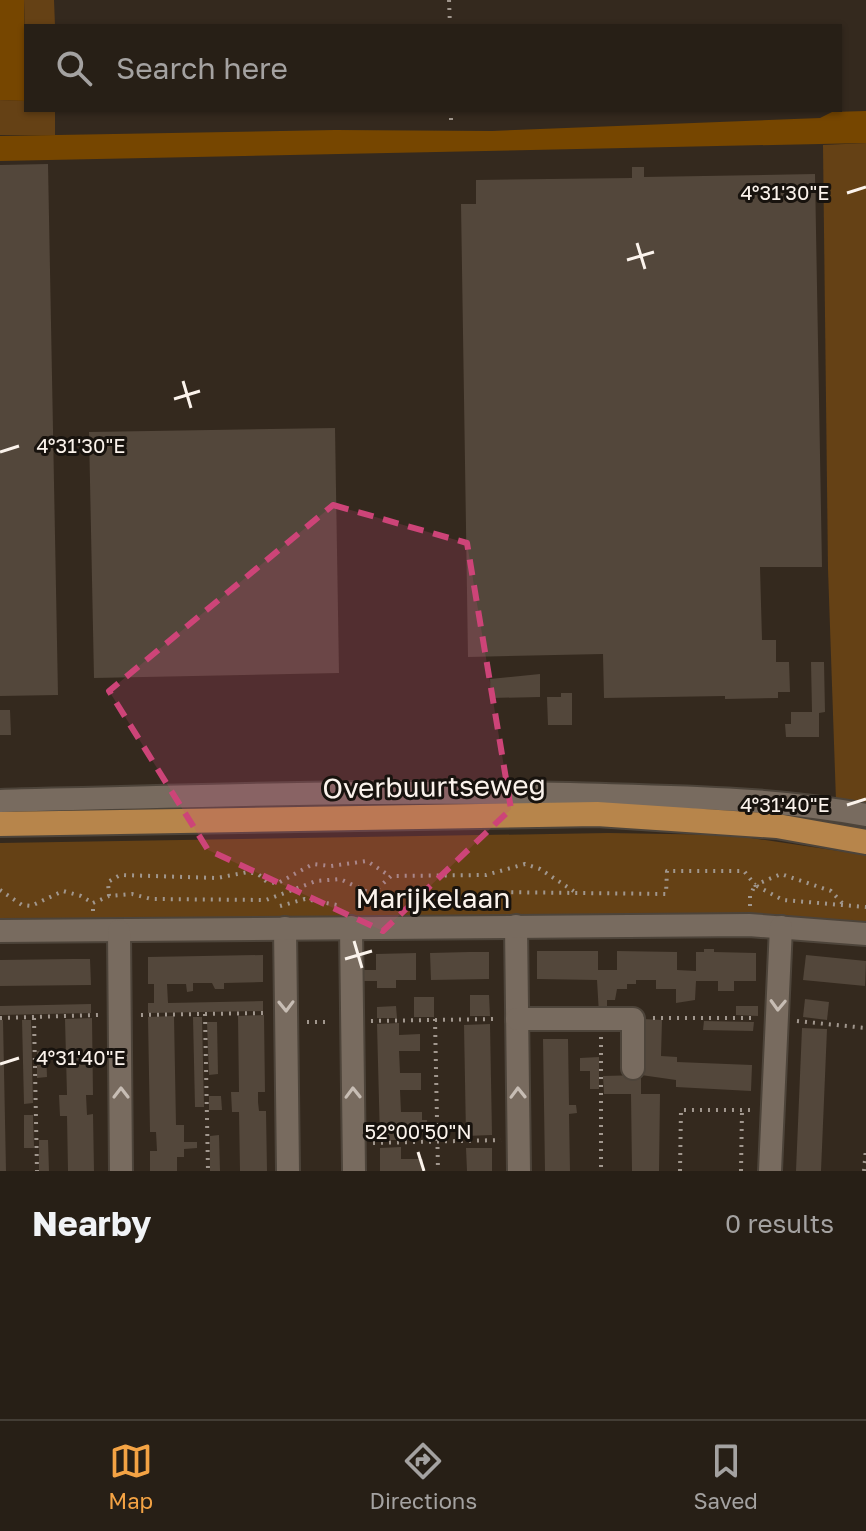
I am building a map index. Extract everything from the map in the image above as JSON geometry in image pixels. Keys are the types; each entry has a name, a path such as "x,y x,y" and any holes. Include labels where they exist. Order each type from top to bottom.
{"main road":[{"name":"Overbuurtseweg","path":"0,824 597,814 777,826 866,842"}],"street":[{"name":"Overbuurtseweg","path":"0,801 467,792 762,801 866,815"},
{"name":"Marijkelaan","path":"0,931 119,931 282,917 351,927 749,925 866,934"},
{"path":"282,917 288,1171"},
{"path":"516,926 519,1171"},
{"path":"351,927 354,1171"},
{"path":"770,1171 781,927"},
{"path":"119,931 121,1171"},
{"path":"517,1019 633,1019 633,1068"}],"path":[{"path":"449,0 450,24"},
{"path":"451,112 451,126"},
{"path":"109,896 108,882 120,875 217,878 248,872 258,874 267,882 278,883 313,864 331,866 367,861 391,876 486,875 525,864 555,877 576,893"},
{"path":"93,903 109,896 132,894 151,899 266,900 316,881 340,879 372,894 429,903 494,892 666,894 667,871 744,871 755,885 783,900 866,907"},
{"path":"749,925 750,896 755,885 781,874 831,891 844,905"},
{"path":"282,917 305,899 354,909 391,876"},
{"path":"0,890 22,905 31,906 63,891 93,903"},
{"path":"93,903 93,929"},
{"path":"205,1014 208,1171"},
{"path":"0,1018 205,1014 352,1021 517,1019"},
{"path":"34,1018 37,1171"},
{"path":"435,1019 438,1171"},
{"path":"601,1019 601,1171"},
{"path":"633,1019 777,1019 866,1028"},
{"path":"680,1171 681,1110 773,1110"},
{"path":"741,1171 742,1110"},
{"path":"353,1144 519,1139"},
{"path":"864,1171 866,1148"}],"highlighted area":[{"path":"333,505 467,543 511,809 383,931 208,850 109,691"}],"shaded area":[{"path":"0,0 24,0 24,101 0,100"},
{"path":"24,0 54,0 55,24 25,24"},
{"path":"0,100 24,101 24,112 55,112 55,135 0,135"},
{"path":"866,111 866,143 0,161 0,136 335,130 492,131 820,118 832,112"},
{"path":"866,143 866,806 836,801 828,569 823,145"},
{"path":"608,833 731,835 866,855 866,927 0,926 0,843"}],"building":[{"path":"48,164 58,695 0,696 0,165"},
{"path":"632,167 644,167 644,177 815,174 822,567 760,567 762,640 776,640 776,662 789,662 790,692 778,692 778,698 604,698 603,654 468,657 461,204 476,204 476,180 632,178"},
{"path":"335,428 339,673 94,678 89,432"},
{"path":"811,662 824,662 825,712 819,713 819,737 786,737 785,724 791,724 791,712 812,712"},
{"path":"540,674 540,697 491,698 490,679"},
{"path":"561,693 572,693 572,725 548,725 547,697 561,697"},
{"path":"0,710 10,710 11,735 0,735"},
{"path":"704,949 756,953 756,981 734,981 734,991 718,991 718,981 696,981 695,1000 676,1003 676,989 656,989 656,980 636,980 636,984 627,984 627,989 617,989 615,1000 607,1000 607,1014 599,1014 597,980 537,979 537,951 598,951 598,970 617,970 617,951 677,952 677,970 696,971 696,952 704,952"},
{"path":"489,952 489,979 431,980 430,953"},
{"path":"416,953 416,980 396,980 396,988 377,988 377,981 364,981 364,970 376,970 376,954"},
{"path":"263,955 263,982 224,983 224,989 215,989 212,983 193,983 193,991 187,992 186,984 167,984 168,1003 263,1001 263,1011 148,1013 148,1003 154,1003 154,984 148,984 148,957"},
{"path":"806,955 866,961 865,986 803,980"},
{"path":"90,959 91,985 0,986 0,960"},
{"path":"470,995 489,995 490,1016 470,1016"},
{"path":"414,997 434,997 434,1017 414,1017"},
{"path":"805,999 829,1002 827,1020 803,1017"},
{"path":"91,1004 91,1013 0,1015 0,1006"},
{"path":"396,1006 397,1018 377,1018 377,1007"},
{"path":"736,1006 758,1006 758,1016 736,1015"},
{"path":"264,1015 265,1092 258,1092 258,1102 259,1111 266,1111 267,1171 240,1171 239,1112 232,1112 231,1092 239,1092 238,1016"},
{"path":"174,1016 176,1125 184,1125 184,1142 197,1142 197,1148 184,1149 184,1157 177,1157 177,1171 150,1171 150,1151 157,1151 156,1132 150,1132 148,1017"},
{"path":"193,1017 202,1017 204,1107 195,1107"},
{"path":"92,1018 93,1095 86,1095 87,1115 93,1114 94,1171 68,1171 67,1116 60,1116 59,1095 67,1095 65,1019"},
{"path":"644,1019 662,1020 661,1056 677,1057 677,1062 752,1065 751,1091 676,1087 676,1080 641,1075"},
{"path":"0,1020 3,1020 6,1171 0,1171"},
{"path":"22,1020 31,1020 33,1103 24,1104"},
{"path":"704,1021 754,1022 753,1031 703,1030"},
{"path":"207,1022 217,1022 218,1074 209,1075"},
{"path":"399,1023 399,1035 420,1034 420,1051 399,1051 400,1073 421,1073 421,1090 400,1090 401,1112 422,1112 427,1128 408,1129 408,1140 380,1140 377,1024"},
{"path":"490,1024 492,1135 466,1136 464,1025"},
{"path":"802,1028 827,1029 821,1171 796,1171"},
{"path":"543,1039 568,1039 569,1105 576,1105 577,1113 569,1114 570,1171 545,1171"},
{"path":"46,1050 47,1077 37,1078 37,1051"},
{"path":"599,1057 599,1089 590,1089 590,1071 580,1071 580,1058"},
{"path":"641,1075 641,1094 660,1094 659,1171 632,1171 631,1094 604,1094 603,1076"},
{"path":"209,1096 221,1096 222,1110 209,1110"},
{"path":"24,1115 33,1115 34,1148 24,1148"},
{"path":"219,1135 220,1171 210,1171 210,1136"},
{"path":"39,1140 48,1140 49,1171 39,1171"},
{"path":"401,1147 401,1159 423,1159 423,1171 380,1171 380,1148"},
{"path":"466,1148 492,1148 492,1171 467,1171"}]}
